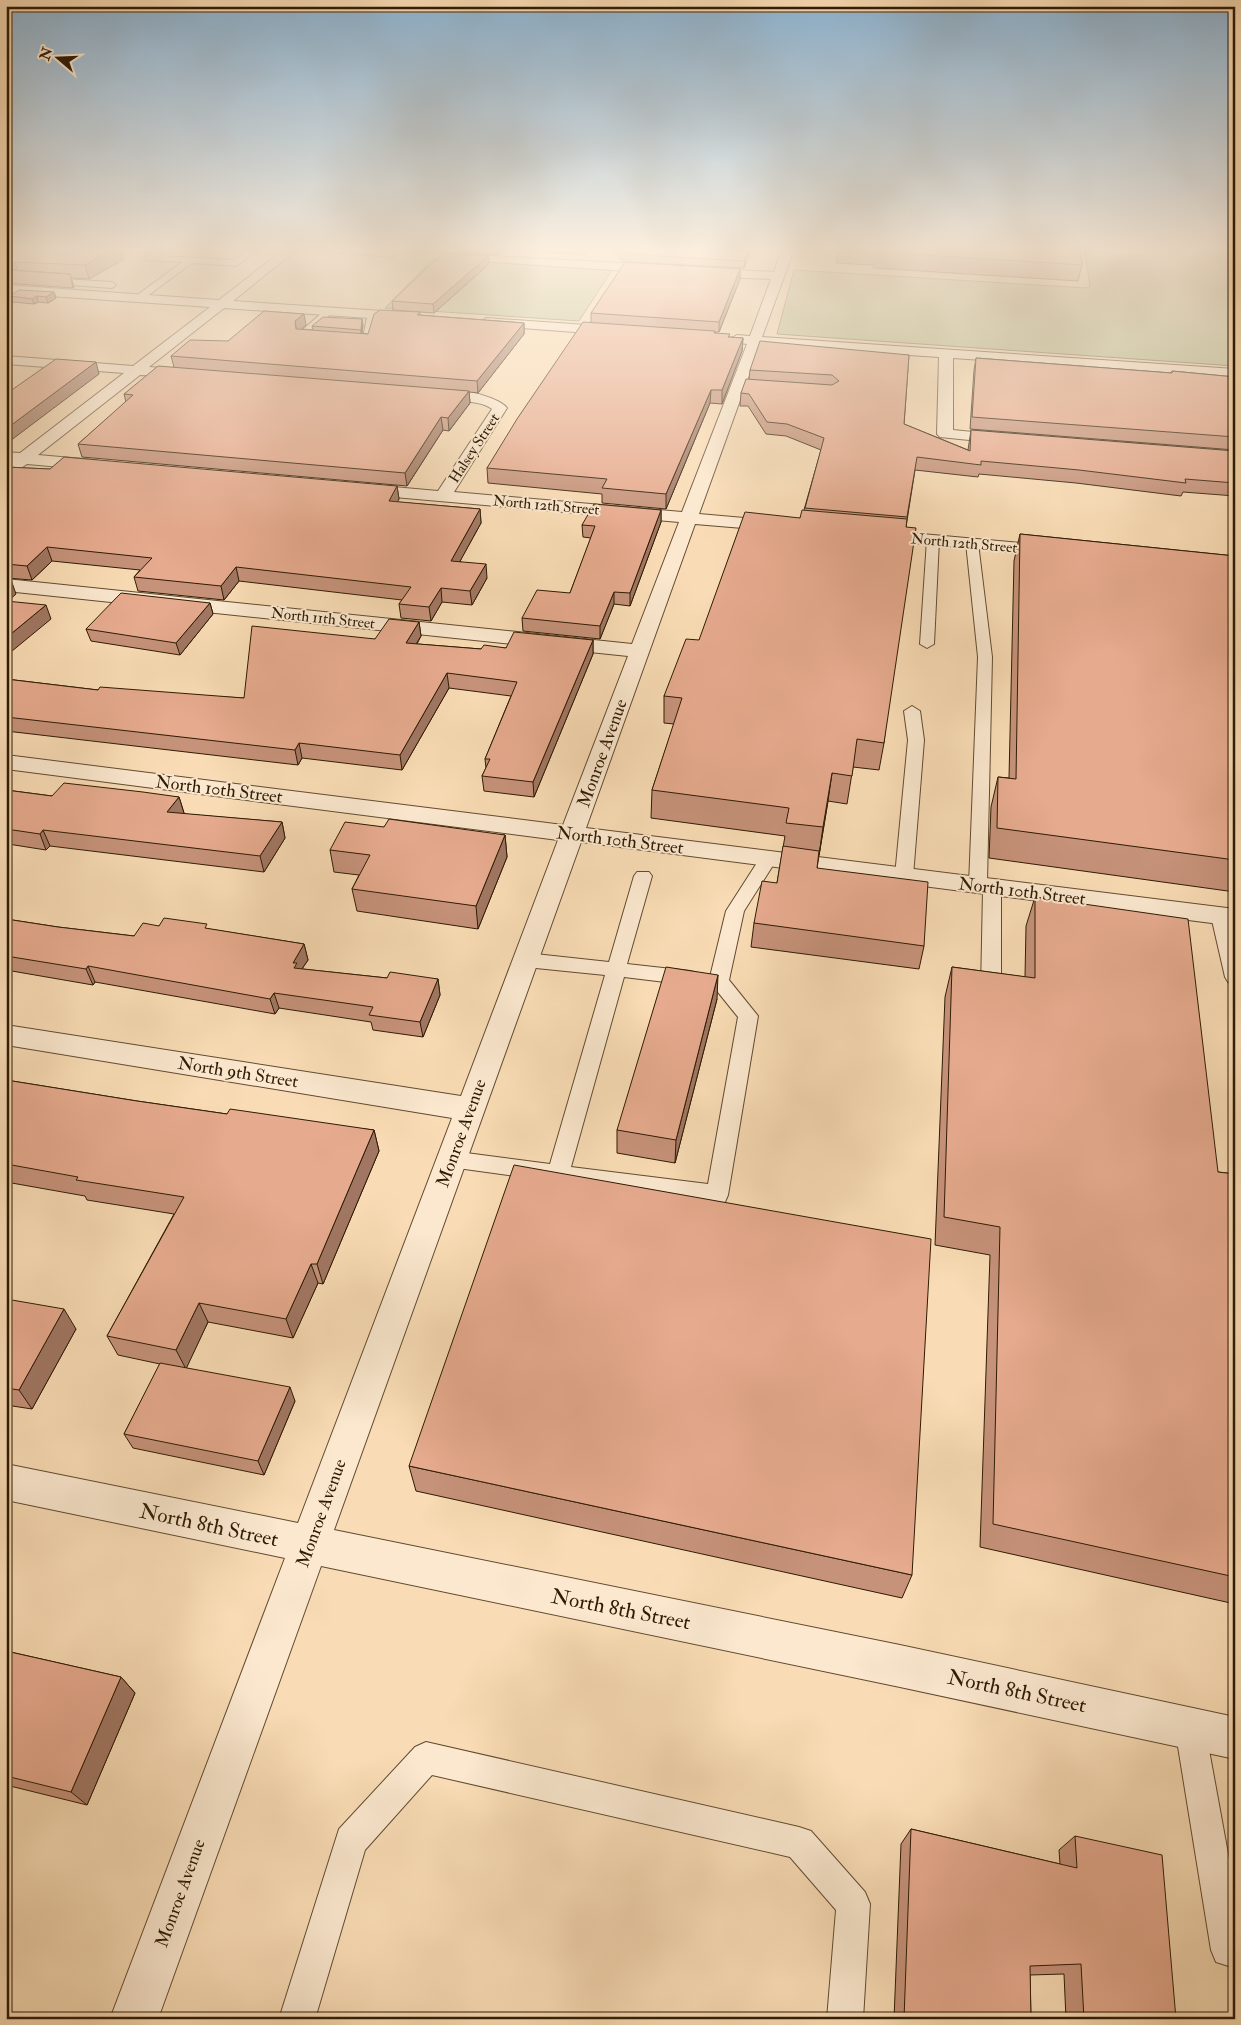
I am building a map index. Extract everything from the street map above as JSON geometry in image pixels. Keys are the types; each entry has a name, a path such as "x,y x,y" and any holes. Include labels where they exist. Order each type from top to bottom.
{"street":[{"path":"6,472 173,342"},
{"name":"Monroe Avenue","path":"134,2019 689,518 743,386 755,342"},
{"path":"777,342 1235,373"},
{"path":"946,353 945,434 1022,440"},
{"path":"6,360 204,376"},
{"name":"Halsey Street","path":"419,393 468,397 493,402 500,408 443,496"},
{"path":"6,457 111,466"},
{"name":"North 12th Street","path":"345,487 796,528"},
{"name":"North 12th Street","path":"865,534 1072,552"},
{"name":"North 11th Street","path":"6,585 640,651"},
{"name":"North 10th Street","path":"6,762 1227,917"},
{"name":"North 9th Street","path":"6,1035 470,1109"},
{"name":"North 8th Street","path":"6,1482 309,1546 900,1666 1235,1738"}],"lane":[{"path":"927,644 933,540"},
{"path":"972,543 985,657 985,886 991,990"},
{"path":"904,876 916,740 912,711"},
{"path":"719,981 735,911 768,859"},
{"path":"558,1174 643,876"},
{"path":"1227,917 1235,977"},
{"path":"452,1160 717,1195 748,1016 719,981 526,960"},
{"path":"1190,1728 1228,1950 1235,1951"},
{"path":"297,2019 351,1840 426,1758 799,1843 853,1904 846,2019"}],"green space":[{"path":"884,342 1235,342 1235,366"}],"building":[{"path":"188,342 509,342 477,381 171,356"},
{"path":"570,342 742,342 722,390 711,390 666,494 602,488 607,479 487,468 517,419"},
{"path":"760,342 909,355 904,424 970,451 971,430 1235,451 1235,483 1185,479 1186,483 1079,470 981,461 981,465 917,457 907,517 805,508 824,438 787,424 767,422 749,394 741,393 746,379 832,385 839,381 832,375 750,370"},
{"path":"976,358 1235,377 1235,437 972,417"},
{"path":"56,359 96,362 6,429 6,394"},
{"path":"158,366 469,391 448,418 441,417 405,473 78,444 133,395 124,394"},
{"path":"64,457 397,486 389,501 480,509 451,561 486,564 470,591 441,588 429,607 399,604 411,587 236,567 221,586 134,577 152,558 47,547 27,566 6,564 6,467 50,469"},
{"path":"594,504 661,510 630,593 614,592 600,626 522,618 537,590 570,593 595,526 582,525"},
{"path":"802,510 907,519 906,527 916,528 884,743 857,739 852,776 832,773 823,827 786,823 789,808 652,790 682,698 664,696 686,639 699,640 745,512 800,518"},
{"path":"1020,534 1235,556 1235,860 997,828 998,777 1016,779"},
{"path":"121,593 210,603 176,643 86,629"},
{"path":"6,601 46,605 6,638"},
{"path":"389,619 419,622 406,643 481,649 484,645 506,648 514,632 593,640 533,782 482,776 490,759 485,759 517,682 447,673 400,755 299,743 295,750 6,717 6,679 98,690 100,687 244,698 252,626 375,639"},
{"path":"64,783 179,797 167,812 282,822 260,856 43,830 40,834 6,829 6,790 52,796"},
{"path":"389,819 505,835 476,906 352,889 370,855 330,850 345,822 384,827"},
{"path":"783,846 819,851 817,868 928,882 924,946 754,923 762,881 777,883"},
{"path":"1035,897 1188,919 1218,1172 1235,1174 1235,1577 993,1524 1000,1227 944,1217 952,967 1035,978"},
{"path":"164,918 207,924 205,928 304,944 293,963 297,963 294,968 387,978 390,972 438,979 420,1022 369,1015 373,1007 274,993 270,999 88,966 86,969 6,956 6,919 134,936 143,923 159,926"},
{"path":"666,967 718,975 676,1140 617,1130"},
{"path":"6,1080 227,1114 230,1109 374,1130 317,1264 311,1264 286,1319 199,1303 176,1350 107,1336 184,1197 76,1180 78,1177 6,1164"},
{"path":"514,1165 931,1239 912,1575 409,1466"},
{"path":"6,1299 64,1309 19,1390 6,1388"},
{"path":"160,1363 290,1387 258,1461 124,1434"},
{"path":"6,1651 121,1677 71,1792 6,1776"},
{"path":"911,1829 1077,1868 1075,1836 1162,1855 1176,2019 1084,2019 1081,1964 1030,1966 1031,2019 904,2019"}]}
